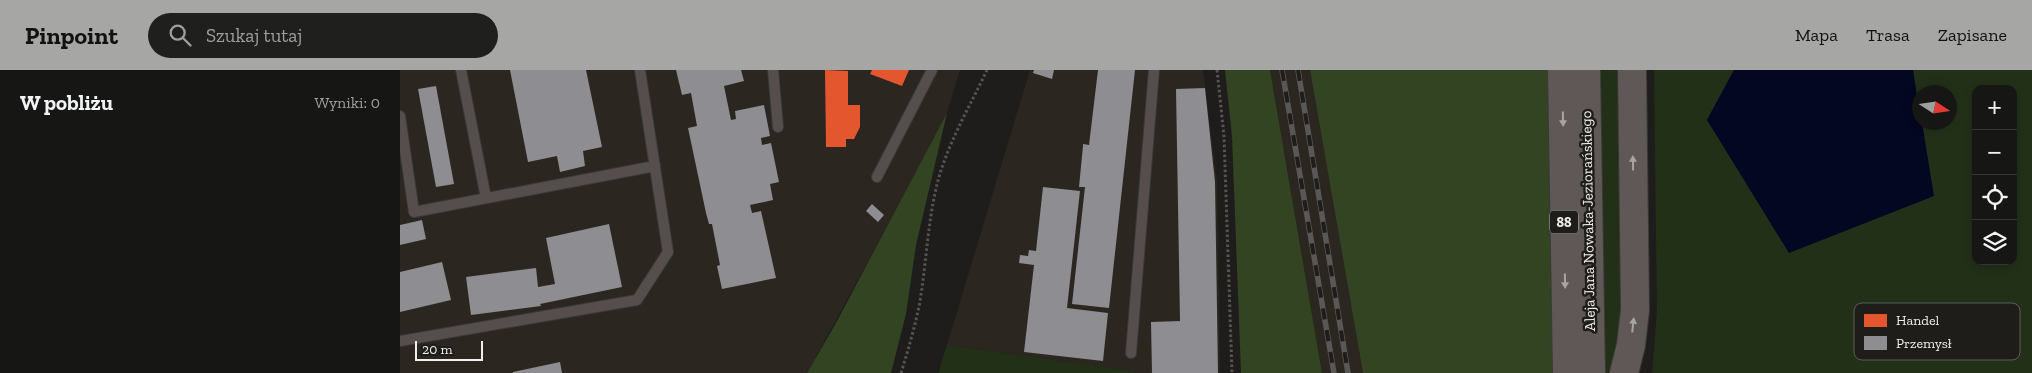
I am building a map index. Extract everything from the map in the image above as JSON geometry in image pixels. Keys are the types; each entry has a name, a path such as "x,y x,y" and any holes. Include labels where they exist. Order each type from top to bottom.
{"main road":[{"name":"Aleja Jana Nowaka-Jeziorańskiego","path":"1562,70 1567,373"},
{"name":"Aleja Jana Nowaka-Jeziorańskiego","path":"1586,70 1591,373"},
{"path":"1624,373 1631,345 1635,310 1632,70"}],"lane":[{"path":"461,70 486,198"},
{"path":"400,342 637,300 668,252 640,70"},
{"path":"773,70 778,128"},
{"path":"877,177 932,70"},
{"path":"1131,353 1154,70"},
{"path":"400,116 414,212 655,166"}],"path":[{"path":"901,373 910,345 919,305 927,230 936,187 948,154 987,70"},
{"path":"1217,70 1224,136 1232,373"}],"shaded area":[{"path":"400,70 960,70 947,113 928,152 807,373 400,373"},
{"path":"1030,70 1203,70 1217,182 1220,373 1137,373 947,345"},
{"path":"1270,70 1310,70 1363,373 1322,373"}],"green space":[{"path":"1225,70 1270,70 1322,373 1241,373 1232,136"},
{"path":"1310,70 1549,70 1553,373 1363,373"},
{"path":"1600,70 1622,70 1625,289 1617,356 1608,373 1603,373"},
{"path":"1654,70 1734,70 1707,120 1933,196 1923,130 1957,130 1957,85 1915,85 1913,70 2032,70 2032,373 1652,373 1657,312"},
{"path":"947,113 916,245 906,314 891,373 807,373 836,323"},
{"path":"947,345 1124,370 1137,373 938,373"}],"water":[{"path":"1734,70 1913,70 1915,85 1912,85 1912,130 1923,130 1934,196 1789,253 1707,120"}],"building: Handel":[{"path":"825,70 848,71 848,105 860,105 860,127 854,139 846,139 846,147 826,147"},
{"path":"872,70 909,70 902,86 870,74"}],"building: Przemysł":[{"path":"510,70 586,70 602,147 583,151 585,166 560,172 557,156 528,162"},
{"path":"676,70 741,70 744,81 724,86 731,120 736,119 735,111 764,105 770,136 761,138 762,145 771,143 779,182 770,184 773,200 750,205 752,213 761,211 776,278 722,289 717,266 720,265 712,224 709,224 706,213 688,128 697,126 691,93 682,95"},
{"path":"1034,70 1054,70 1052,79 1033,73"},
{"path":"1098,70 1135,70 1109,308 1072,304 1085,187 1079,187 1083,144 1089,145"},
{"path":"436,86 454,184 436,187 418,89"},
{"path":"1205,88 1215,182 1218,373 1152,373 1151,322 1180,321 1176,89"},
{"path":"1043,187 1080,191 1067,308 1108,313 1103,361 1024,352 1034,265 1019,263 1020,255 1028,256 1029,250 1036,251"},
{"path":"872,204 884,215 878,222 866,211"},
{"path":"422,220 426,239 400,245 400,225"},
{"path":"609,224 622,287 540,304 541,306 471,315 466,277 536,268 538,287 555,284 546,238"},
{"path":"442,262 451,300 400,312 400,272"},
{"path":"560,362 562,373 513,373 513,372"}],"railway":[{"path":"1282,70 1334,373"},
{"path":"1298,70 1348,373"}]}
